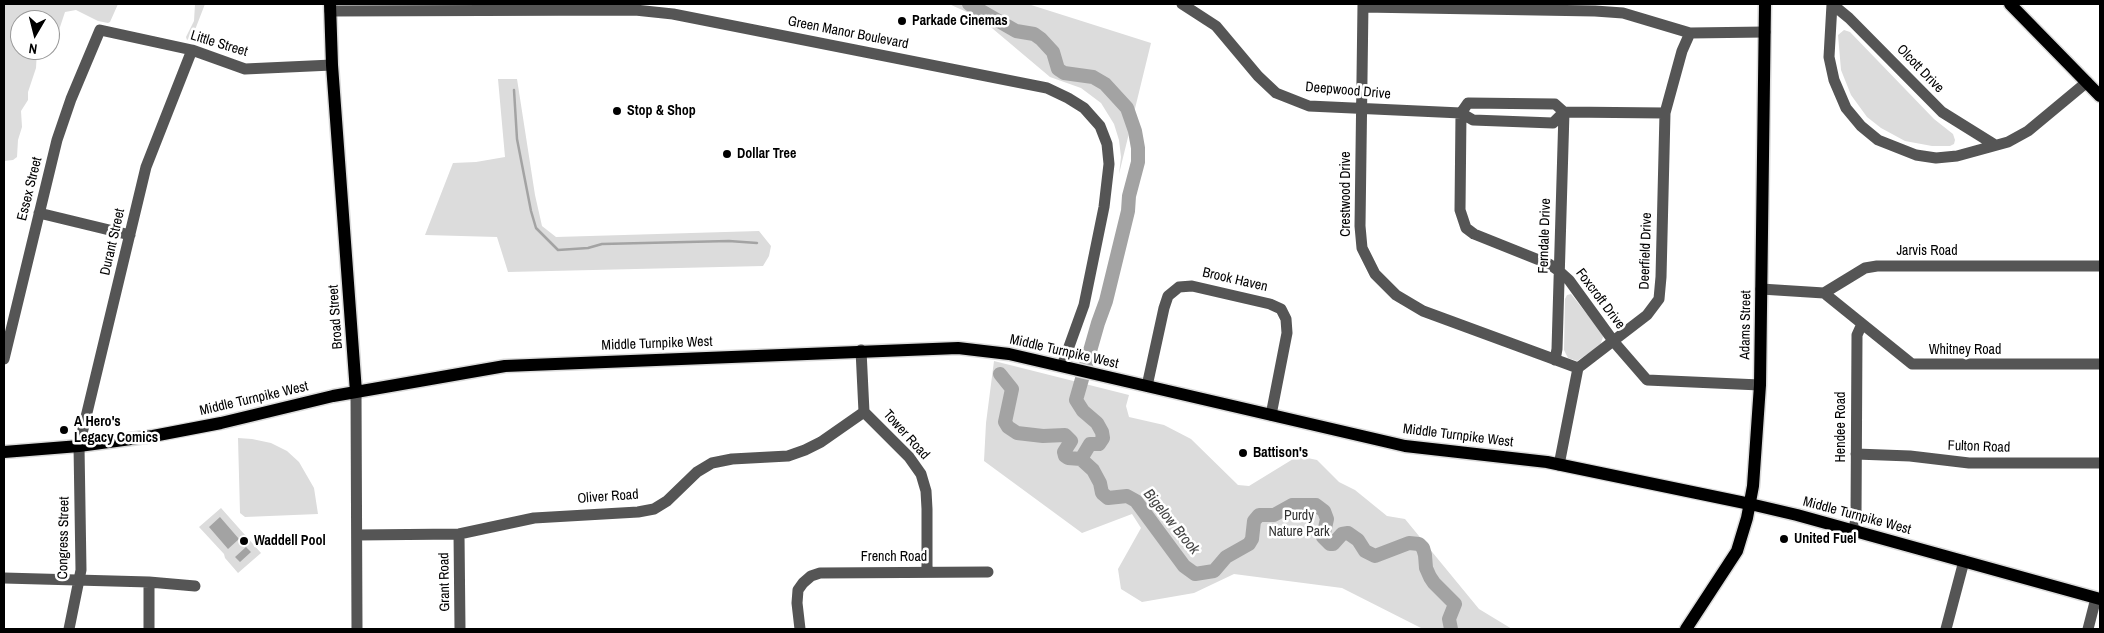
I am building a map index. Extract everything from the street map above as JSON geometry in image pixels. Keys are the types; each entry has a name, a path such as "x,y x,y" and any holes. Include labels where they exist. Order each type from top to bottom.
{"main road":[{"name":"Adams Street","path":"1686,629 1734,558 1742,537 1750,504 1760,385 1765,4"},
{"path":"2016,6 2100,96"},
{"name":"Broad Street","path":"330,8 332,65 356,392"},
{"name":"Middle Turnpike West","path":"4,452 78,446 182,431 356,392 505,366 861,350 958,348 1009,354 1404,446 1526,459 1750,504 2098,599"}],"street":[{"name":"Deepwood Drive","path":"1182,4 1216,26 1258,76 1276,94 1309,106 1462,113 1473,120 1553,123 1564,112"},
{"name":"Olcott Drive","path":"1832,4 1829,57 1834,80 1846,108 1861,126 1878,140 1896,149 1936,158 1957,156 2008,142 2028,131 2087,82"},
{"name":"Olcott Drive","path":"1832,4 1849,18 1942,112 1995,145"},
{"name":"Crestwood Drive","path":"1363,5 1360,226 1362,248 1375,274 1396,294 1423,311 1578,368"},
{"path":"1363,5 1622,13 1690,34 1765,32"},
{"name":"Green Manor Boulevard","path":"330,8 635,10 673,14 1047,88 1068,98 1084,108 1100,126 1107,144 1108,164 1104,207 1084,305 1062,366"},
{"name":"Little Street","path":"100,30 192,50 245,69 332,65"},
{"name":"Essex Street","path":"4,359 57,140 71,99 100,30"},
{"name":"Deerfield Drive","path":"1578,368 1647,315 1658,299 1661,277 1665,112 1682,51 1690,34"},
{"name":"Durant Street","path":"78,446 146,167 192,50"},
{"name":"Deepwood Drive","path":"1462,113 1468,103 1555,104 1564,112 1665,112"},
{"name":"Ferndale Drive","path":"1555,360 1564,112"},
{"name":"Foxcroft Drive","path":"1462,113 1460,210 1466,228 1474,234 1549,264 1559,271 1569,280 1614,342 1647,380 1760,385"},
{"path":"39,213 130,235"},
{"name":"Jarvis Road","path":"1824,293 1865,268 1877,266 2100,266"},
{"name":"Brook Haven","path":"1147,386 1164,308 1168,296 1179,287 1192,286 1270,304 1281,309 1286,319 1287,333 1271,416"},
{"path":"1761,290 1824,293"},
{"name":"Whitney Road","path":"1824,293 1912,364 2100,364"},
{"name":"Hendee Road","path":"1854,531 1856,517 1857,335 1862,324"},
{"name":"Tower Road","path":"861,350 864,412 909,457 921,474 926,491 928,572"},
{"path":"1559,465 1578,368"},
{"name":"Broad Street","path":"356,392 357,629"},
{"name":"Oliver Road","path":"357,535 459,534 534,518 638,512 654,509 667,501 696,472 712,463 732,459 788,456 821,442 864,412"},
{"name":"Congress Street","path":"69,629 80,580 78,446"},
{"name":"Fulton Road","path":"1856,454 1910,456 1969,463 2100,463"},
{"name":"Grant Road","path":"459,534 460,629"},
{"path":"1946,629 1964,561"},
{"name":"French Road","path":"800,629 797,603 798,590 810,576 820,573 988,572"},
{"path":"4,578 149,582 195,586"},
{"path":"149,582 149,629"},
{"path":"2088,629 2098,599"}],"green space":[{"path":"4,4 118,4 108,23 98,21 76,10 65,12 60,27 60,10 10,10 10,60 36,60 36,68 28,92 28,100 21,111 22,127 18,140 17,157 13,160 4,161"},
{"path":"195,4 205,4 193,35 187,40 186,37 194,21"},
{"path":"949,4 1028,4 1151,43 1119,174 1121,157 1119,140 1114,124 1101,103 1081,88 1050,77 980,18"},
{"path":"1844,30 1850,32 1934,119 1953,134 1954,144 1950,146 1932,146 1905,141 1881,128 1867,117 1851,95 1841,70 1838,35"},
{"path":"498,79 517,79 535,195 542,226 556,237 759,231 771,246 769,256 763,266 508,272 497,237 425,235 453,163 476,162 505,157"},
{"path":"1571,294 1602,333 1603,337 1600,346 1577,361 1568,358 1564,350 1565,299 1567,295"},
{"name":"Purdy Nature Park","path":"994,361 1129,395 1126,406 1129,417 1164,425 1191,439 1238,485 1249,486 1298,456 1317,460 1339,482 1355,490 1387,516 1405,519 1479,609 1512,629 1423,629 1342,588 1234,574 1194,593 1142,602 1121,589 1118,569 1141,528 1132,514 1082,533 984,461 986,423"},
{"path":"238,438 271,443 287,451 299,462 314,488 318,514 245,517 240,513"},
{"name":"Waddell Pool","path":"221,508 261,553 238,573 225,558 224,554 199,527"}],"shaded area":[{"path":"220,517 239,539 228,549 209,527"},
{"path":"246,547 251,552 240,562 235,557"}],"waterway":[{"name":"Bigelow Brook","path":"969,4 1016,31 1034,34 1041,39 1053,52 1058,69 1064,73 1093,77 1105,84 1127,108 1135,131 1138,162 1129,196 1128,211 1106,301 1076,400 1083,411 1097,423 1103,438 1099,444 1090,444 1081,459"},
{"path":"514,90 517,139 531,211 536,228 558,250 588,248 602,244 729,241 757,243"},
{"path":"1000,374 1012,389 1005,422 1008,427 1017,433 1043,436 1065,435 1071,441 1064,452 1065,456 1081,459"},
{"name":"Bigelow Brook","path":"1081,459 1093,470 1100,483 1102,493 1108,498 1127,496 1136,501 1184,566 1195,574 1214,571 1226,557 1249,544 1252,539 1254,521 1259,515 1274,515 1292,505 1316,505 1324,511 1327,519 1323,537 1330,544 1333,544 1342,534 1348,533 1358,540 1365,551 1375,556 1409,543 1419,544 1423,548 1426,568 1430,577 1455,604 1449,619 1451,629"}],"place":[{"name":"Parkade Cinemas","path":"902,21"},
{"name":"Stop & Shop","path":"617,111"},
{"name":"Dollar Tree","path":"727,154"},
{"name":"A Hero's Legacy Comics","path":"64,430"},
{"name":"Battison's","path":"1243,453"},
{"name":"United Fuel","path":"1784,539"},
{"name":"Waddell Pool","path":"244,541"}]}
